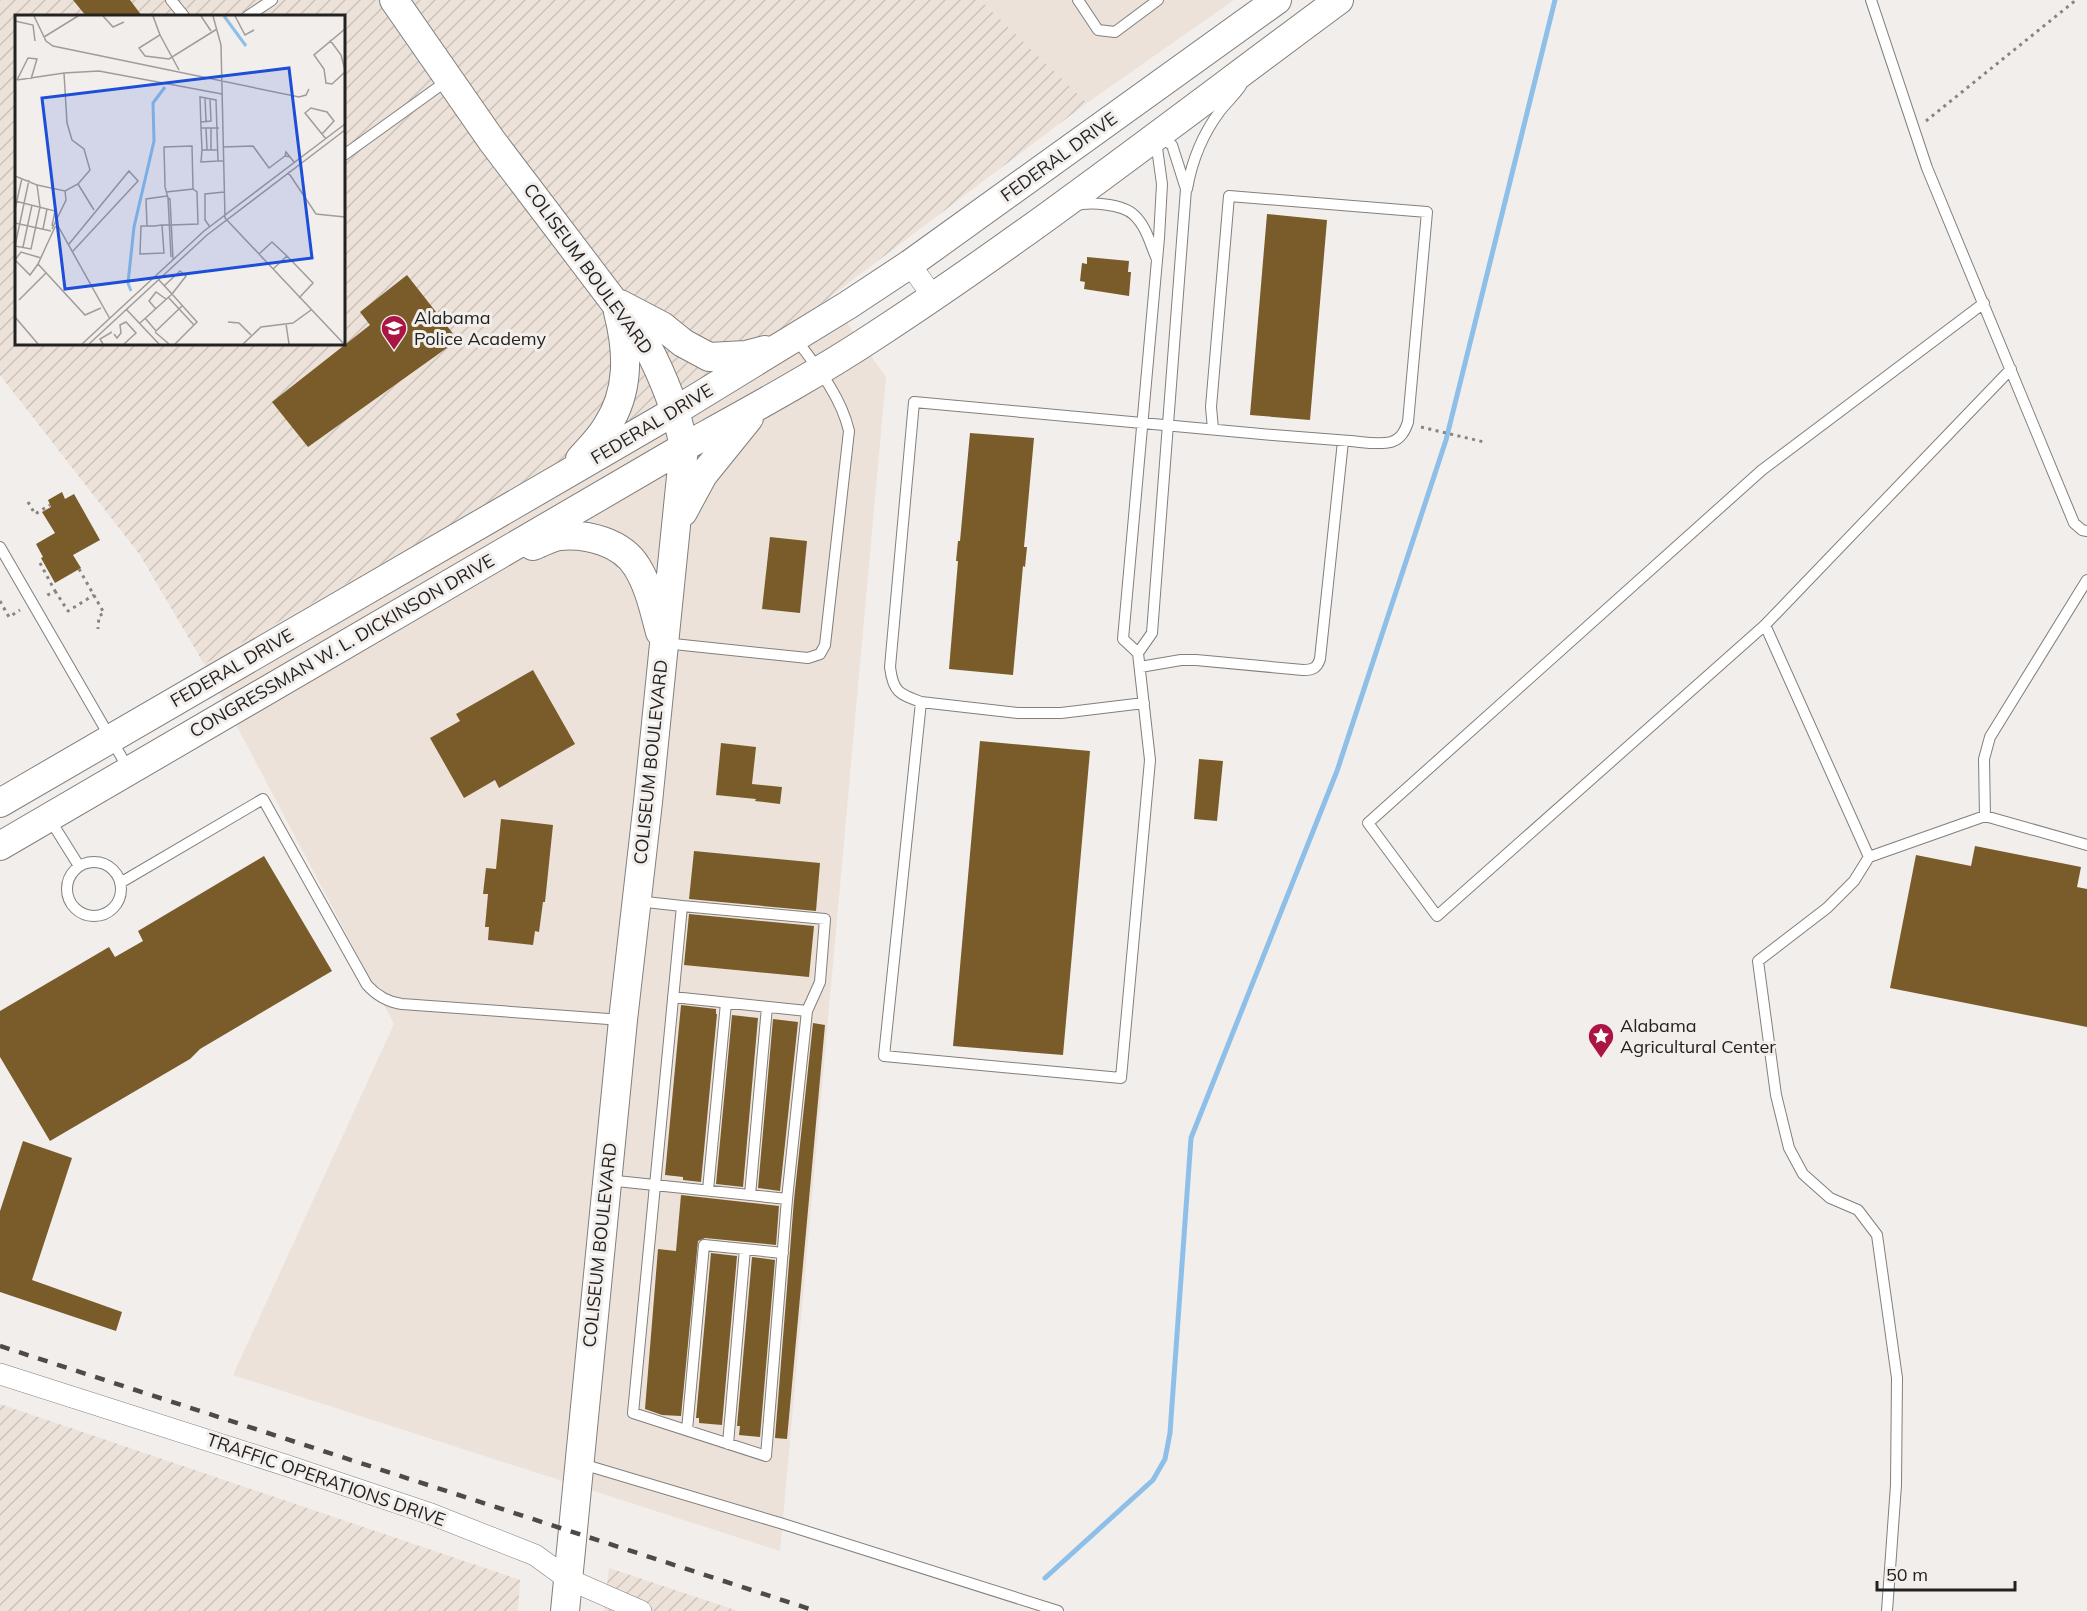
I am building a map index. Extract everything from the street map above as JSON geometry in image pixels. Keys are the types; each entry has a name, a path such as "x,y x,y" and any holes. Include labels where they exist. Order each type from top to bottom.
{"main road":[{"name":"COLISEUM BOULEVARD","path":"394,0 492,141 646,344 656,362 675,411 684,447 637,901 622,1020 565,1611"},
{"name":"FEDERAL DRIVE","path":"0,803 568,474 789,341 910,264 1276,0"},
{"name":"FEDERAL DRIVE","path":"684,447 820,370 933,297 1338,0"},
{"path":"1135,103 1156,135"},
{"path":"615,302 662,326 683,343 709,357 746,355 789,341"},
{"path":"568,474 608,425 623,390 625,342 615,302"},
{"path":"676,527 703,475 760,405"},
{"name":"CONGRESSMAN W. L. DICKINSON DRIVE","path":"0,846 684,447"},
{"path":"478,567 558,536 590,537 600,541 619,549 636,565 647,590 664,643"}],"street":[{"path":"910,264 933,297"},
{"name":"TRAFFIC OPERATIONS DRIVE","path":"0,1374 431,1514 535,1555 568,1579 641,1611"}],"lane":[{"path":"171,0 183,15"},
{"path":"250,15 272,0"},
{"path":"1078,0 1098,30 1115,32 1158,0"},
{"path":"1871,0 1927,168 2074,523 2087,531"},
{"path":"1138,653 1152,633 1186,189 1192,162 1202,139 1220,111 1238,92 1256,61"},
{"path":"345,154 450,79"},
{"path":"1156,135 1172,145 1186,189"},
{"path":"921,702 884,1056 1121,1078 1150,760 1138,653 1123,639 1157,262 1162,184 1156,135"},
{"path":"1144,703 1061,713 1018,712 921,702 901,695 892,681 890,667 914,402 1343,441 1391,442 1406,430 1408,422 1426,212 1229,196 1211,407 1213,429"},
{"path":"1046,216 1080,204 1107,204 1133,213 1144,227 1157,262"},
{"path":"1984,303 1762,470 1368,823 1437,916 1765,625 2011,369"},
{"path":"664,643 808,658 820,654 825,645 849,431 844,413 820,370 789,341"},
{"path":"1140,667 1181,660 1303,670 1312,670 1318,666 1343,441"},
{"path":"0,547 129,770"},
{"path":"1985,816 1984,759 1990,737 2087,580"},
{"path":"1765,625 1869,857"},
{"path":"120,883 263,799 368,985 378,996 402,1004 622,1020"},
{"path":"1887,1611 1896,1485 1897,1378 1877,1235 1858,1210 1830,1198 1803,1174 1789,1148 1776,1095 1758,961 1827,908 1854,881 1869,857 1985,816 2087,845"},
{"path":"49,817 79,866"},
{"path":"90,862 102,863 112,869 120,883 119,898 114,907 106,913 96,916 86,915 71,903 67,893 67,882 79,866 90,862"},
{"path":"637,901 825,919 820,982 807,1011 787,1199 766,1456 633,1413 682,906"},
{"path":"673,997 807,1011"},
{"path":"708,1190 726,1003"},
{"path":"750,1195 767,1007"},
{"path":"607,1180 787,1199"},
{"path":"687,1430 704,1245 783,1252"},
{"path":"728,1444 745,1249"},
{"path":"579,1463 769,1519 1058,1611"}],"path":[{"path":"1914,130 2076,0"},
{"path":"1432,429 1484,442"},
{"path":"28,502 35,514 50,505"},
{"path":"79,569 104,613 99,616 98,629"},
{"path":"55,591 68,611 94,595"}],"shaded area":[{"path":"0,0 980,0 1087,103 757,352 204,664 140,555 0,375"},
{"path":"980,0 1234,0 1087,103"},
{"path":"829,298 886,377 780,1551 233,1375 394,1024 204,664 757,352"},
{"path":"0,1404 520,1580 518,1611 0,1611"},
{"path":"609,1568 738,1611 604,1611"}],"building":[{"path":"73,0 130,0 141,15 85,15"},
{"path":"1267,214 1327,220 1310,420 1250,415"},
{"path":"1087,257 1129,261 1128,272 1131,272 1129,296 1084,289 1085,282 1080,281 1082,263 1087,264"},
{"path":"407,275 458,340 308,447 272,402 370,325 360,312"},
{"path":"970,433 1034,438 1024,547 1027,547 1025,567 1023,566 1013,675 949,669 958,561 956,561 958,541 960,541"},
{"path":"62,492 65,499 74,494 100,540 73,555 81,568 55,583 36,544 55,533 42,512 51,507 48,500"},
{"path":"770,537 807,541 800,613 762,609"},
{"path":"533,670 575,744 499,788 495,780 464,798 430,738 460,721 456,714"},
{"path":"980,741 1090,751 1063,1055 953,1046"},
{"path":"721,743 756,747 752,784 782,787 780,804 716,795"},
{"path":"1199,759 1223,761 1217,821 1194,819"},
{"path":"501,819 553,825 545,902 543,902 539,932 535,931 533,945 488,940 489,927 485,927 488,894 483,894 486,868 496,869"},
{"path":"1975,846 2081,867 2077,887 2087,889 2087,1027 1890,988 1916,855 1971,866"},
{"path":"694,851 820,863 816,911 689,899"},
{"path":"264,856 332,971 200,1049 190,1059 50,1141 0,1057 0,1011 109,947 115,957 143,941 138,931"},
{"path":"689,914 814,926 809,977 684,965"},
{"path":"681,1005 716,1009 717,1014 701,1182 665,1175"},
{"path":"732,1015 758,1018 743,1187 716,1184"},
{"path":"773,1019 798,1022 780,1191 758,1188"},
{"path":"813,1023 825,1025 787,1439 775,1438 794,1200"},
{"path":"23,1141 72,1158 32,1280 122,1312 116,1331 0,1292 0,1211"},
{"path":"681,1195 779,1206 776,1245 705,1238 698,1241 681,1416 662,1415 645,1409 658,1249 676,1251"},
{"path":"711,1253 737,1256 722,1425 699,1423 699,1418 696,1418"},
{"path":"752,1257 775,1260 760,1437 739,1435 740,1426 737,1426"}],"waterway":[{"path":"1045,1578 1153,1480 1165,1459 1170,1433 1191,1138 1337,771 1446,440 1555,0"}],"railway":[{"path":"0,1346 816,1611"}],"place":[{"name":"Alabama Police Academy","path":"394,351"},
{"name":"Alabama Agricultural Center","path":"1601,1059"}]}
